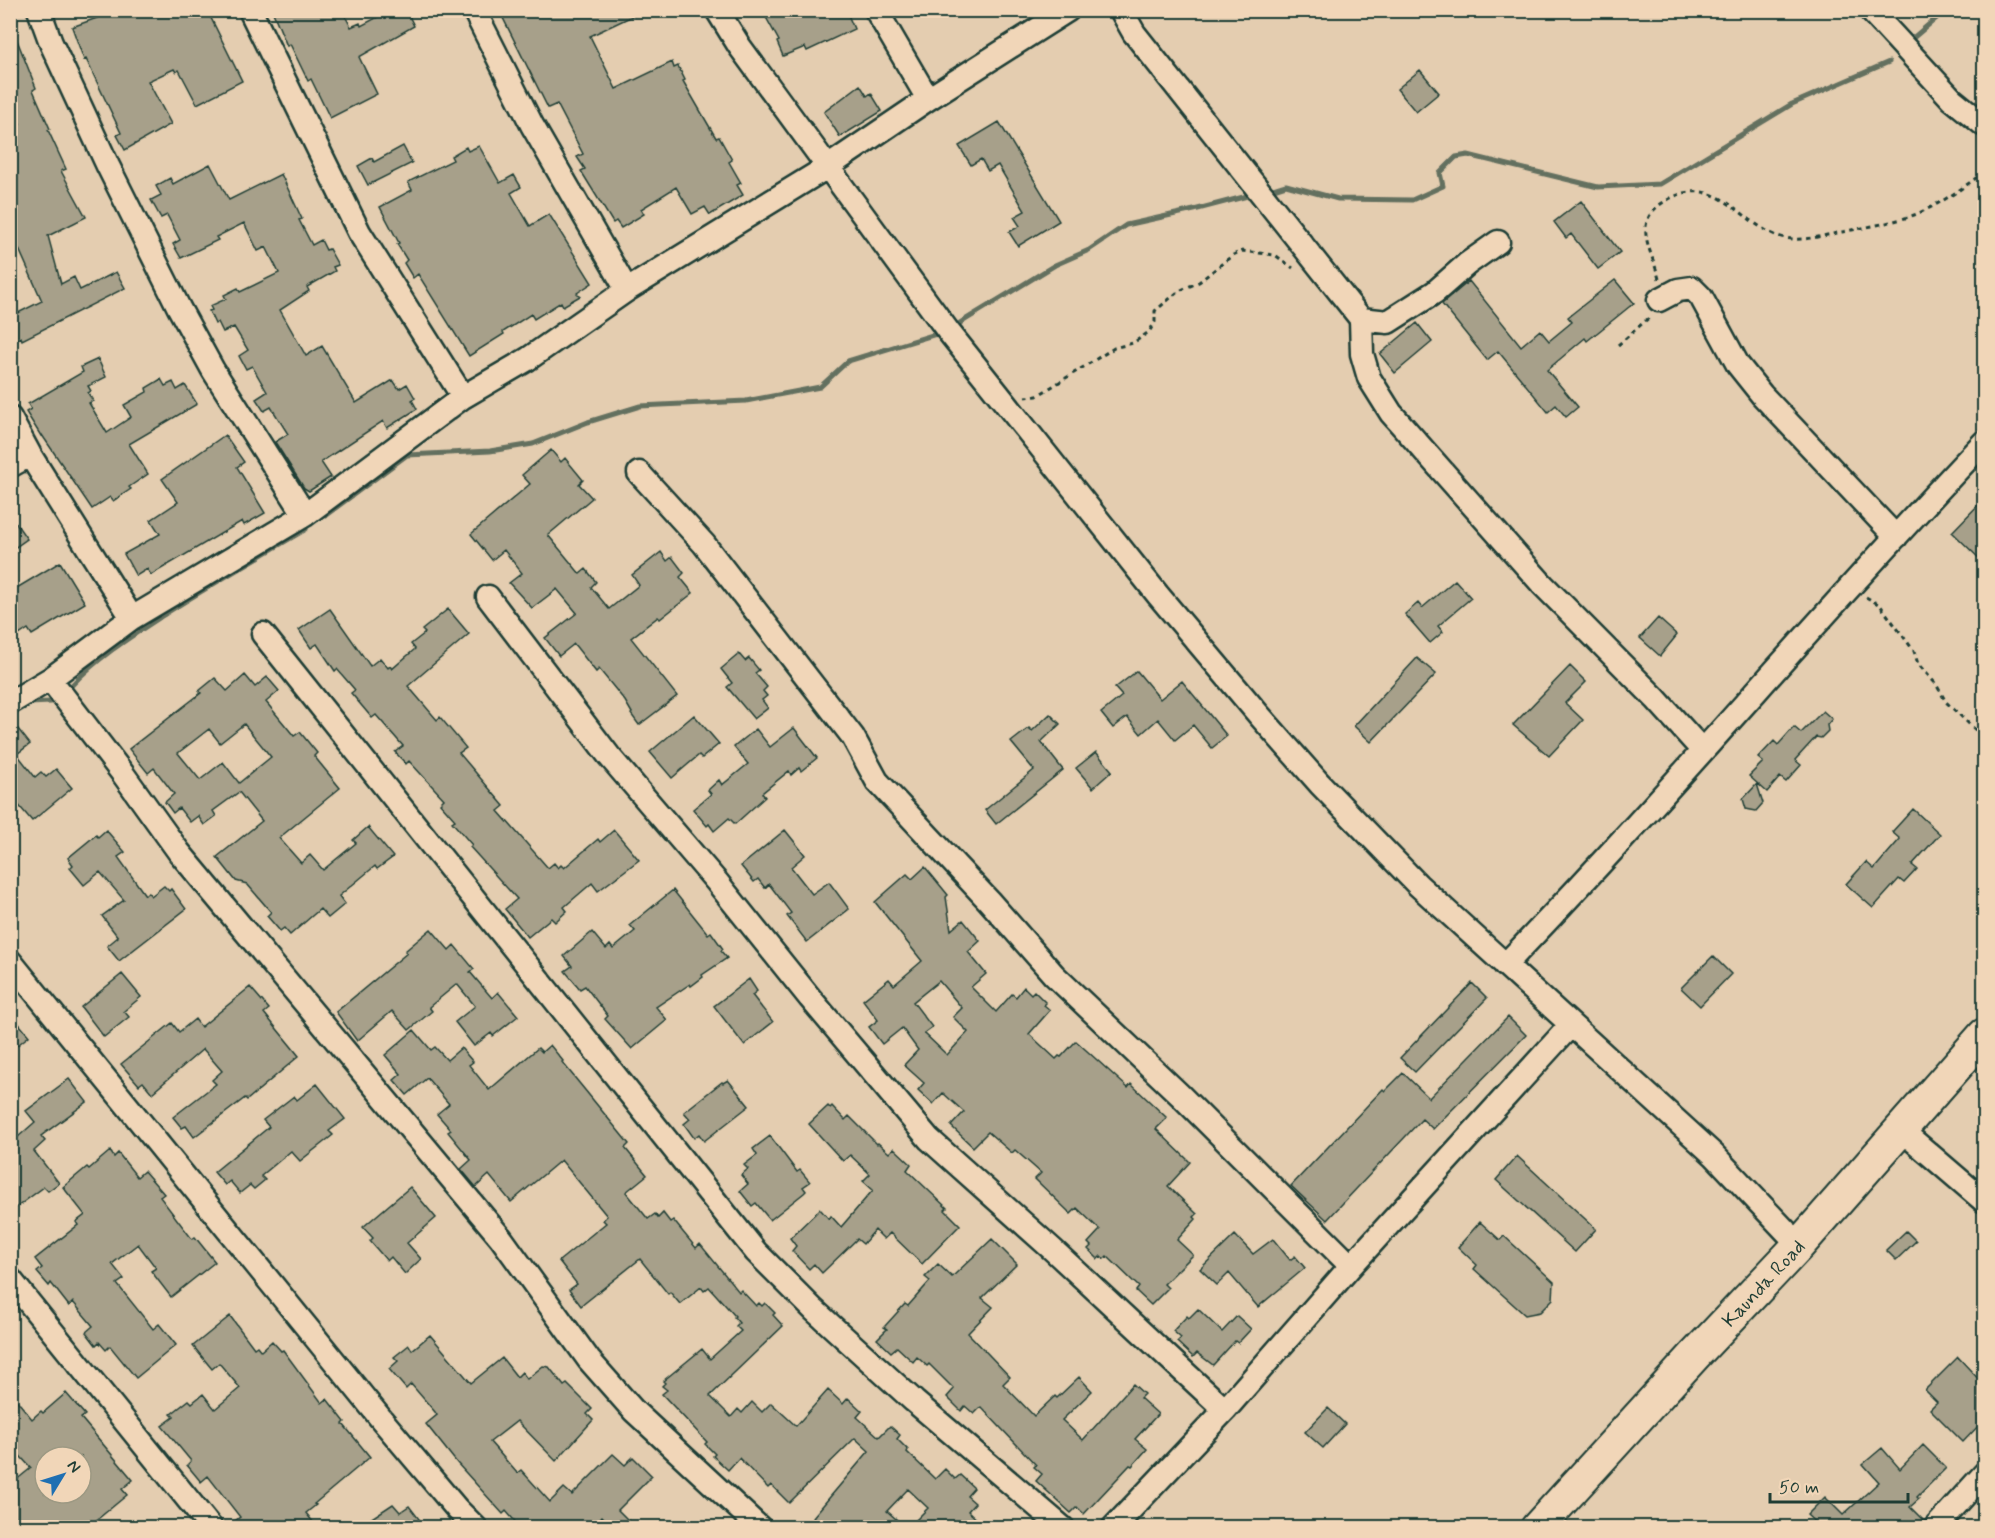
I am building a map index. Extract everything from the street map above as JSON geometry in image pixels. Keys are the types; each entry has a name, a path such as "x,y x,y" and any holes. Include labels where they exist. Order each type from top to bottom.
{"main road":[{"name":"Kaunda Road","path":"1538,1527 1799,1245 1984,1035"}],"street":[{"path":"39,10 51,43 103,155 179,308 213,370 305,515"},
{"path":"250,10 359,232 463,397"},
{"path":"474,10 532,125 627,290"},
{"path":"717,10 740,46 948,331 1158,595 1259,715 1320,784 1418,885 1714,1155 1799,1245"},
{"path":"876,10 928,99"},
{"path":"10,703 50,679 132,618 305,515 463,397 528,359 627,290 829,166 928,99 1068,10"},
{"path":"1121,10 1134,33 1361,320 1362,354 1369,378 1390,413 1543,585 1656,699 1702,750"},
{"path":"1870,10 1952,99 1984,125"},
{"path":"1361,320 1388,322 1435,292 1467,264 1498,242"},
{"path":"1659,300 1678,290 1692,288 1701,297 1738,365 1762,395 1896,537"},
{"path":"10,418 20,460 132,618"},
{"path":"1505,965 1634,827 1849,587 1984,442"},
{"path":"639,473 704,544 789,654 853,737 877,781 989,901 1054,975 1180,1095 1351,1266"},
{"path":"488,597 609,756 717,882 810,998 929,1139 1052,1249 1225,1410"},
{"path":"263,634 756,1252 814,1310 914,1401 1063,1527"},
{"path":"50,679 179,852 501,1239 589,1360 634,1411 760,1527"},
{"path":"10,961 382,1420 457,1509 476,1527"},
{"path":"1113,1527 1225,1410 1351,1266 1570,1026"},
{"path":"1900,1129 1984,1202"},
{"path":"10,1278 211,1527"},
{"path":"1935,1527 1981,1485"}],"path":[{"path":"1618,345 1648,321 1659,300 1660,284 1646,242 1645,232 1647,221 1666,200 1690,192 1714,195 1765,229 1778,235 1791,239 1810,238 1912,216 1966,186 1984,172"},
{"path":"1007,405 1026,396 1037,396 1114,348 1133,343 1149,332 1155,322 1155,311 1179,291 1199,282 1233,255 1242,251 1275,255 1299,273"},
{"path":"1849,587 1880,605 1914,651 1918,664 1936,684 1946,702 1984,738"}],"building":[{"path":"119,10 207,10 242,81 197,104 179,70 176,72 174,69 148,81 171,124 125,150 117,135 121,133 86,59 84,60 72,27"},
{"path":"272,10 342,10 351,27 360,23 361,26 391,10 406,10 414,26 359,57 377,94 330,118 311,79 308,81 290,44 287,46"},
{"path":"499,10 645,10 590,36 616,89 672,62 674,68 678,66 685,80 683,81 716,138 719,137 732,160 729,162 741,183 737,185 743,195 710,215 705,207 692,214 676,187 641,209 644,214 621,228 616,221 613,223 581,171 585,169 577,157 583,154 557,104 548,108"},
{"path":"762,10 846,10 854,29 807,51 805,47 783,56 777,42 779,41"},
{"path":"11,25 36,88 33,90 50,129 48,130 66,169 61,171 86,217 48,236 61,284 74,277 80,290 116,272 125,288 22,340 21,337 10,342 10,317 42,301 19,249 10,253 10,128 20,124 10,102"},
{"path":"1420,70 1439,93 1416,112 1397,89"},
{"path":"860,85 867,96 871,93 882,111 840,137 824,112"},
{"path":"999,122 1059,221 1018,246 1009,232 1020,226 1014,217 1025,211 998,165 988,171 981,159 971,165 959,146"},
{"path":"403,146 412,163 368,185 358,166 372,158 374,162"},
{"path":"479,146 500,183 514,175 521,187 511,193 530,226 549,214 592,283 577,293 580,296 563,306 561,302 534,319 531,314 469,356 418,274 413,278 404,263 407,260 380,207 412,190 408,182 453,160 451,156 466,147 468,151"},
{"path":"210,164 229,200 281,174 302,219 299,220 312,245 321,240 338,265 333,267 335,271 307,287 309,291 280,310 306,356 322,346 356,403 393,380 399,389 407,384 415,398 412,400 417,409 387,428 383,421 321,462 331,477 309,491 304,488 275,442 288,434 271,407 264,411 256,399 267,392 252,366 246,369 239,356 248,350 234,327 223,332 218,322 215,324 209,311 212,310 210,306 226,299 224,295 238,288 240,292 279,273 266,247 258,251 244,223 216,237 218,240 181,258 173,244 180,240 167,215 161,218 151,200 161,195 156,186 170,178 173,184"},
{"path":"1581,201 1620,252 1598,269 1571,234 1566,238 1554,222"},
{"path":"1615,280 1634,303 1587,341 1585,338 1547,370 1578,407 1566,417 1556,405 1548,412 1498,351 1487,360 1442,304 1469,281 1521,346 1540,330 1549,341 1572,322 1568,317"},
{"path":"1417,323 1432,342 1395,373 1380,354"},
{"path":"98,359 106,377 88,386 91,391 88,393 93,401 89,403 107,433 131,417 124,405 147,392 146,388 161,379 165,386 173,382 177,390 185,385 197,404 129,444 148,474 113,501 110,497 92,509 26,412 31,409 28,404 83,372 81,367"},
{"path":"225,435 244,462 237,467 265,513 244,525 242,521 151,575 147,569 136,576 124,554 160,534 151,520 178,502 162,479"},
{"path":"551,450 561,462 565,458 583,480 579,484 592,498 548,535 580,574 586,569 596,582 591,587 609,609 639,585 632,575 661,552 667,561 672,557 684,573 680,577 693,593 631,638 677,696 639,725 625,701 599,669 596,672 574,644 559,656 545,638 577,613 557,589 532,608 509,583 522,573 504,550 492,560 471,534 530,484 522,475"},
{"path":"1984,499 1984,563 1952,532"},
{"path":"10,515 27,539 10,551"},
{"path":"60,562 85,603 32,635 28,629 10,641 10,592"},
{"path":"1455,580 1471,598 1438,626 1443,632 1430,643 1405,614 1418,603 1422,608"},
{"path":"330,609 370,666 380,658 388,668 390,666 392,669 415,649 411,644 425,633 422,630 448,609 469,634 408,686 437,720 440,717 466,748 459,753 504,806 498,811 548,868 554,863 558,868 561,865 564,868 598,839 600,842 614,830 639,860 598,891 592,883 564,907 567,911 555,922 551,918 528,937 505,909 517,899 470,847 472,845 452,822 455,820 440,803 444,799 409,761 406,764 395,752 403,746 376,715 372,718 351,693 355,690 337,669 335,671 317,644 311,648 299,630"},
{"path":"1658,618 1677,635 1660,656 1640,638"},
{"path":"739,654 745,661 749,658 759,670 755,673 767,687 763,691 767,696 762,700 768,708 754,719 727,687 732,683 721,669"},
{"path":"1417,658 1436,674 1371,742 1354,726"},
{"path":"1570,666 1586,682 1565,703 1583,720 1549,756 1513,725"},
{"path":"1137,671 1160,699 1182,681 1227,736 1212,748 1193,725 1175,740 1158,719 1141,734 1127,717 1113,728 1101,713 1122,696 1115,688"},
{"path":"245,675 255,687 267,677 279,691 266,702 294,736 300,732 317,753 314,756 340,788 279,838 301,863 310,855 323,870 356,843 353,840 368,827 393,857 377,869 375,866 339,896 345,904 328,918 320,909 290,935 284,928 280,931 267,916 271,912 247,884 236,881 217,857 262,821 239,792 213,811 216,816 204,825 198,816 190,822 179,808 173,813 165,802 174,794 154,768 148,773 129,749 201,693 199,691 215,678 227,691","holes":["244,724 271,757 239,783 223,762 200,780 178,753 209,729 220,743"]},
{"path":"1823,711 1832,719 1827,725 1828,731 1821,738 1816,737 1795,760 1801,765 1786,782 1780,777 1767,792 1749,776 1763,762 1758,758 1774,741 1778,745 1794,727 1801,733"},
{"path":"1050,714 1060,724 1041,742 1063,770 996,824 985,810 1034,770 1011,742 1029,728 1032,731"},
{"path":"694,715 719,744 702,758 699,755 672,778 650,752"},
{"path":"10,719 30,744 17,754 35,777 41,772 46,777 56,769 72,788 32,821 10,795"},
{"path":"794,728 817,758 801,771 799,768 791,775 789,771 762,793 765,797 735,824 729,818 714,831 709,824 707,826 693,809 711,794 708,790 719,780 722,785 748,764 734,747 756,729 770,747"},
{"path":"1096,752 1112,771 1093,788 1076,768"},
{"path":"1757,784 1763,803 1756,811 1746,809 1743,799"},
{"path":"1913,809 1940,834 1912,865 1917,869 1904,883 1899,879 1873,908 1846,884 1866,862 1874,869 1900,839 1892,832"},
{"path":"106,830 125,852 118,857 145,895 148,892 151,896 164,886 169,891 171,889 186,909 119,961 107,946 118,937 102,916 124,900 100,872 84,885 70,868 73,865 68,858 96,835 98,837"},
{"path":"785,830 805,855 791,867 812,894 829,882 849,909 807,942 787,916 791,913 769,884 765,888 758,879 754,882 741,866"},
{"path":"925,867 948,895 946,897 951,930 963,920 980,941 968,952 986,974 971,987 996,1012 1012,994 1016,997 1024,987 1031,994 1034,991 1050,1010 1029,1034 1056,1059 1061,1057 1076,1041 1128,1088 1131,1084 1167,1118 1156,1129 1190,1162 1168,1186 1197,1214 1194,1217 1196,1219 1177,1240 1193,1255 1164,1284 1168,1288 1151,1305 1136,1291 1139,1287 1107,1256 1104,1259 1101,1256 1098,1259 1088,1249 1091,1246 1088,1243 1100,1230 1077,1208 1071,1214 1035,1179 1041,1173 1015,1150 1012,1153 988,1132 973,1147 951,1126 964,1112 943,1093 933,1104 918,1090 924,1083 904,1065 918,1050 902,1028 882,1044 869,1027 878,1020 863,1000 889,979 894,985 922,961 875,902 907,874 912,879","holes":["939,981 962,1008 953,1017 968,1032 947,1055 924,1033 932,1027 913,1002"]},
{"path":"673,890 708,934 711,932 727,958 702,975 703,977 691,986 690,984 656,1007 667,1020 632,1049 605,1019 608,1016 585,986 580,989 565,971 572,966 564,956 592,932 606,949 610,945 613,949 635,931 630,925"},
{"path":"431,929 449,950 454,945 474,969 470,972 492,998 498,992 518,1016 493,1036 491,1033 474,1046 455,1022 475,1006 457,984 429,1007 432,1011 409,1030 392,1011 357,1041 336,1012 407,953 405,951"},
{"path":"1713,956 1731,974 1700,1006 1681,988"},
{"path":"122,974 141,997 124,1011 129,1017 104,1037 81,1007"},
{"path":"749,979 757,991 752,995 773,1022 744,1045 714,1006"},
{"path":"1472,983 1487,998 1415,1072 1400,1058"},
{"path":"250,987 269,1009 264,1013 299,1056 247,1100 245,1098 194,1137 186,1126 182,1128 173,1117 216,1084 212,1080 222,1071 203,1049 152,1093 143,1082 139,1085 121,1064 172,1023 179,1032 195,1019 201,1027"},
{"path":"10,1013 29,1036 10,1051"},
{"path":"1508,1017 1526,1035 1433,1129 1422,1119 1327,1220 1291,1186 1383,1089 1385,1091 1403,1073 1429,1098"},
{"path":"414,1030 431,1050 435,1047 447,1060 461,1048 473,1062 469,1065 489,1090 538,1048 542,1052 550,1045 629,1144 625,1148 647,1175 626,1192 648,1219 655,1214 658,1218 663,1213 670,1222 673,1220 696,1248 700,1244 739,1292 741,1290 756,1306 759,1303 762,1306 765,1303 775,1313 773,1315 783,1326 710,1396 731,1417 738,1409 742,1413 752,1402 762,1412 771,1403 796,1426 828,1390 843,1404 848,1398 862,1411 857,1417 879,1437 890,1426 900,1435 897,1439 908,1450 907,1452 935,1479 945,1469 955,1479 960,1475 974,1488 967,1496 975,1503 968,1511 985,1527 909,1527 928,1508 908,1489 887,1511 905,1527 806,1527 869,1451 855,1438 789,1503 771,1485 768,1488 739,1458 728,1470 713,1456 715,1454 705,1444 707,1442 662,1394 667,1390 662,1386 665,1383 663,1381 702,1349 710,1359 741,1331 736,1326 739,1323 735,1316 709,1287 704,1291 701,1287 680,1304 670,1292 668,1294 640,1259 581,1306 569,1290 577,1284 559,1261 606,1223 603,1220 607,1216 561,1160 511,1202 489,1175 476,1187 461,1169 471,1160 448,1132 451,1130 437,1114 449,1104 427,1078 407,1095 394,1080 401,1074 385,1055"},
{"path":"69,1079 87,1102 41,1136 45,1141 34,1151 59,1183 48,1191 44,1187 10,1212 10,1144 35,1122 26,1111"},
{"path":"728,1080 749,1106 704,1141 699,1134 694,1138 684,1124 690,1119 684,1112 722,1082"},
{"path":"317,1084 345,1119 329,1131 333,1135 300,1161 291,1151 261,1176 265,1180 254,1189 250,1185 240,1193 230,1181 225,1185 214,1172 269,1127 263,1120 294,1096 297,1100"},
{"path":"828,1106 830,1108 832,1106 845,1120 849,1116 889,1153 894,1148 911,1164 907,1170 947,1208 945,1210 960,1225 922,1264 890,1233 884,1239 875,1230 863,1244 857,1239 822,1273 814,1264 809,1269 792,1251 796,1246 790,1238 820,1209 829,1219 831,1216 841,1227 873,1190 863,1181 870,1174 850,1155 843,1161 809,1124"},
{"path":"770,1136 797,1172 800,1170 810,1182 803,1187 806,1191 804,1193 770,1220 756,1203 752,1206 740,1191 748,1184 741,1175 748,1169 744,1165 757,1155 753,1149"},
{"path":"110,1151 114,1157 118,1153 137,1177 144,1171 164,1194 160,1197 192,1239 195,1237 215,1262 171,1297 151,1271 156,1268 138,1244 112,1264 124,1279 117,1284 153,1329 159,1324 176,1345 136,1378 110,1346 106,1350 99,1342 96,1345 86,1332 93,1326 73,1302 69,1306 51,1283 49,1286 37,1272 42,1268 35,1259 78,1225 76,1222 85,1215 63,1187"},
{"path":"1517,1156 1596,1229 1575,1252 1496,1180"},
{"path":"410,1187 436,1218 407,1243 421,1259 405,1274 391,1257 387,1261 370,1241 373,1238 363,1227"},
{"path":"1480,1222 1500,1240 1504,1236 1554,1282 1553,1299 1540,1312 1525,1315 1474,1269 1477,1265 1458,1247"},
{"path":"1906,1231 1916,1241 1896,1260 1886,1250"},
{"path":"1235,1235 1253,1254 1273,1239 1290,1260 1295,1256 1305,1268 1258,1307 1229,1273 1217,1285 1200,1269"},
{"path":"992,1239 1017,1264 982,1298 993,1307 968,1333 1010,1377 1003,1384 1034,1416 1079,1377 1092,1391 1062,1420 1083,1440 1133,1384 1144,1394 1140,1398 1158,1414 1135,1439 1147,1449 1084,1514 1077,1507 1071,1513 1036,1481 1042,1474 1034,1467 1036,1465 981,1407 974,1414 965,1406 961,1411 947,1397 954,1389 929,1364 927,1366 917,1357 913,1362 897,1347 891,1352 877,1339 887,1329 884,1327 905,1304 908,1306 930,1281 925,1277 938,1264 952,1277"},
{"path":"1198,1309 1222,1332 1237,1316 1251,1329 1238,1343 1235,1341 1213,1365 1197,1353 1193,1357 1177,1342 1181,1338 1173,1331 1187,1316 1189,1318"},
{"path":"230,1316 254,1348 257,1346 261,1351 272,1341 281,1351 283,1350 322,1403 327,1399 345,1422 343,1424 370,1457 306,1513 317,1527 227,1527 240,1517 208,1476 201,1482 187,1465 191,1461 162,1426 174,1417 171,1414 189,1400 192,1403 203,1394 215,1409 240,1388 219,1363 212,1369 193,1346"},
{"path":"430,1335 471,1383 502,1358 517,1377 522,1372 527,1379 543,1366 549,1367 564,1386 567,1384 592,1409 587,1414 593,1420 556,1461 517,1421 490,1442 517,1473 521,1470 550,1502 564,1488 572,1495 613,1454 625,1465 633,1457 652,1476 618,1510 635,1527 613,1527 602,1516 592,1527 520,1527 506,1511 503,1514 426,1424 437,1415 435,1412 411,1384 406,1389 389,1369 398,1361 394,1357 409,1345 412,1350"},
{"path":"1958,1357 1984,1385 1984,1420 1963,1442 1930,1409 1937,1402 1925,1390"},
{"path":"10,1392 32,1419 41,1411 43,1413 66,1393 85,1415 81,1418 133,1480 122,1489 127,1495 88,1527 10,1527 10,1485 31,1468 10,1445"},
{"path":"1328,1408 1345,1424 1323,1448 1305,1432"},
{"path":"1923,1445 1946,1468 1910,1507 1923,1520 1916,1527 1820,1527 1807,1515 1825,1497 1843,1515 1879,1482 1863,1464 1882,1448 1900,1469"},
{"path":"393,1504 400,1512 409,1506 425,1527 358,1527"}],"waterway":[{"path":"1913,38 1946,10"},
{"path":"1267,191 1286,185 1338,199 1412,200 1443,186 1440,173 1456,157 1468,155 1598,187 1660,184 1792,104 1889,62"},
{"path":"960,323 1055,265 1089,250 1126,225 1255,194"},
{"path":"326,515 407,455 490,451 533,444 588,422 640,406 746,401 820,387 848,361 936,334"},
{"path":"70,687 105,656 142,629 306,529"},
{"path":"29,703 51,702"}]}
